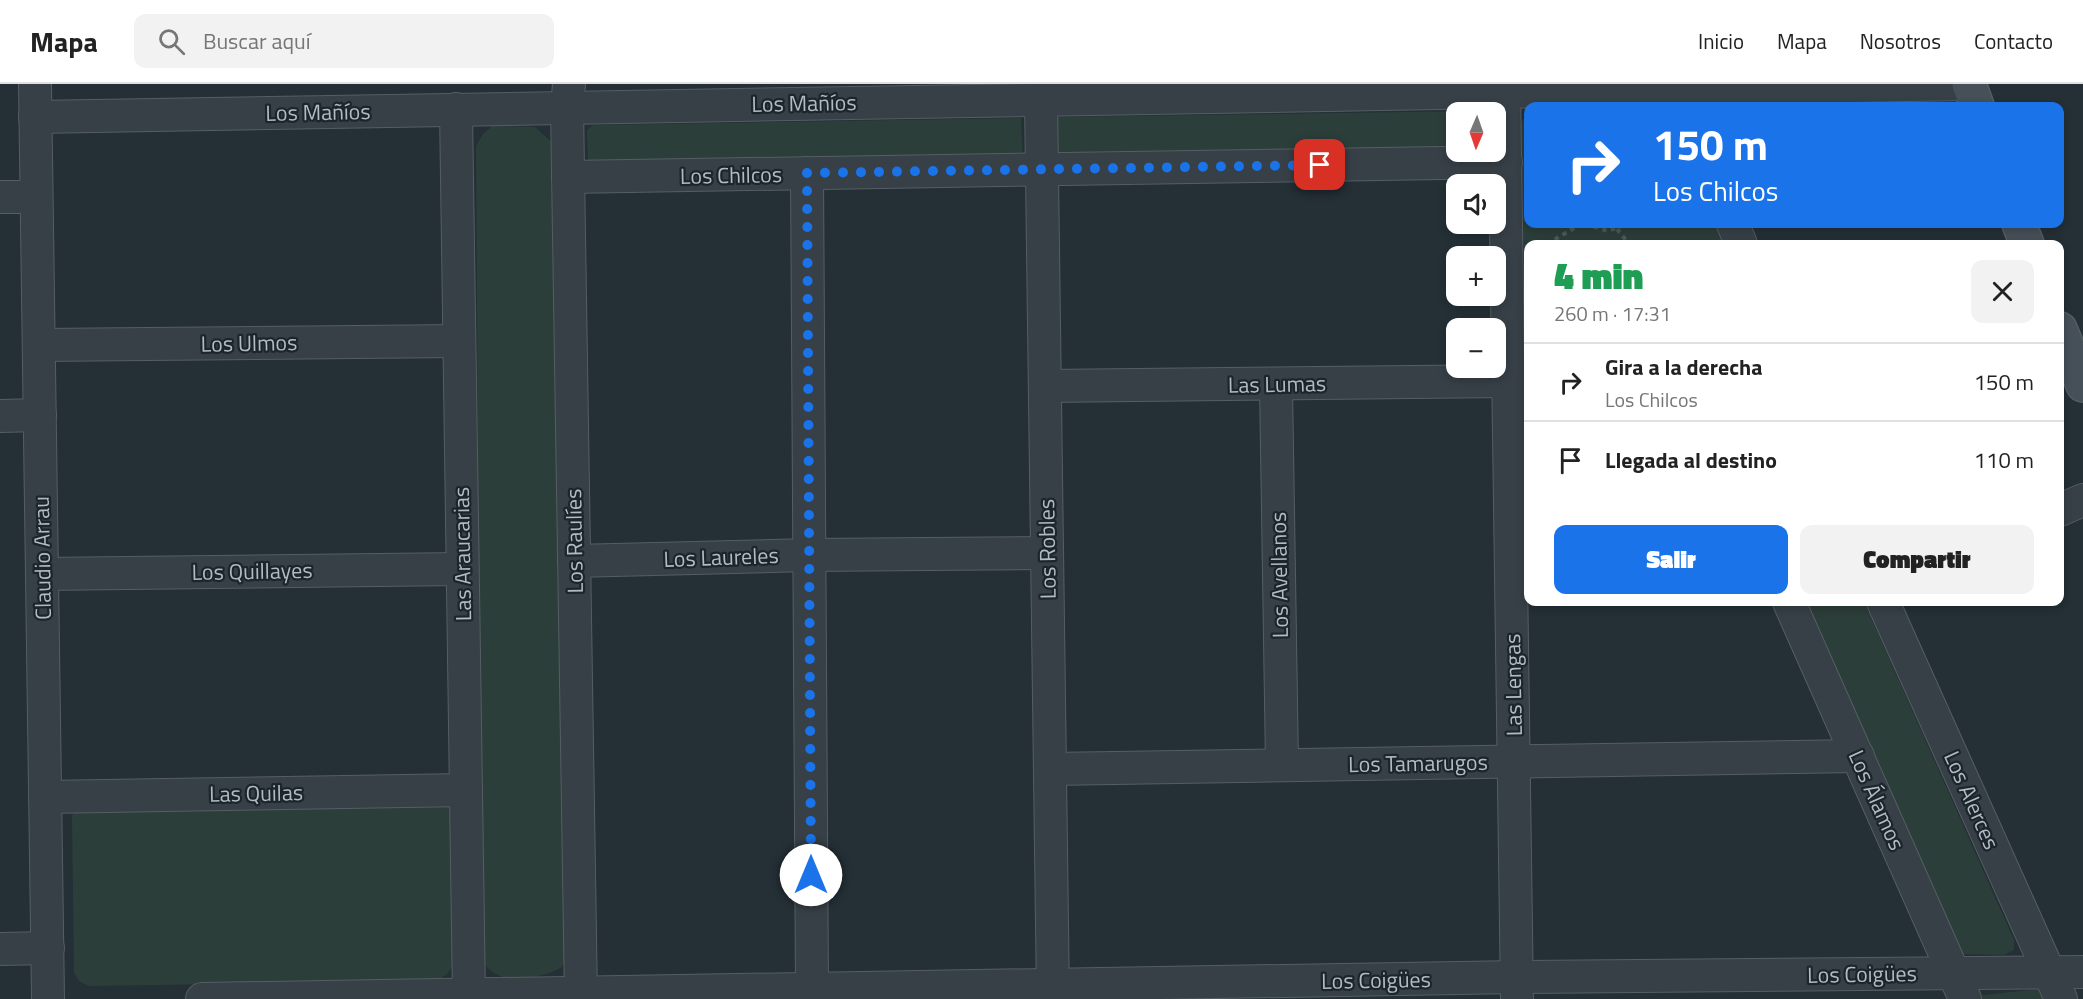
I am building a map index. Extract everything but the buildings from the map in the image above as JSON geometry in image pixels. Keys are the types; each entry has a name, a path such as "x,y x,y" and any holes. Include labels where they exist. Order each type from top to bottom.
{"main road":[{"path":"1969,84 1976,102"},
{"path":"2064,338 2083,385"}],"street":[{"name":"Claudio Arrau","path":"35,84 48,999"},
{"name":"Los Mañíos","path":"35,117 456,109 568,96 948,92 1041,99 1504,88 1688,98 1969,84"},
{"name":"Los Raulíes","path":"568,96 581,996"},
{"name":"Los Robles","path":"1041,99 1053,992"},
{"name":"Las Araucarias","path":"456,109 469,997"},
{"name":"Los Chilcos","path":"568,177 1506,162"},
{"name":"Las Lengas","path":"1506,162 1509,381 1520,548 1514,761 1517,988"},
{"path":"807,173 812,989"},
{"path":"0,197 36,197"},
{"name":"Los Ulmos","path":"39,345 459,341"},
{"name":"Las Lumas","path":"1045,386 1509,381"},
{"name":"Los Avellanos","path":"1276,385 1282,765"},
{"path":"0,416 40,416"},
{"path":"2064,508 2083,500"},
{"name":"Los Laureles","path":"574,561 810,555 1047,553"},
{"name":"Los Quillayes","path":"42,574 462,569"},
{"name":"Los Álamos","path":"1791,606 1959,986"},
{"name":"Los Alerces","path":"1885,606 2055,986"},
{"name":"Los Tamarugos","path":"1050,769 1858,756"},
{"name":"Las Quilas","path":"45,797 466,790"},
{"path":"0,949 48,948"},
{"name":"Los Coigües","path":"202,999 581,996 812,989 1053,992 2055,986 2083,972"}],"path":[{"path":"1554,240 1576,228"},
{"path":"1594,228 1617,229 1626,240"}],"green space":[{"path":"1446,111 1446,152 1054,163 1053,117"},
{"path":"1021,118 1023,163 588,164 587,130 593,125"},
{"path":"1524,118 1524,228 1720,228 1724,240 1524,240 1524,269 1521,123"},
{"path":"492,126 535,127 555,145 566,955 562,967 529,978 504,977 494,973 486,965 481,954 476,146 483,134"},
{"path":"1800,606 1866,606 2014,940 2014,950 2004,955 1957,954"},
{"path":"447,801 452,808 454,965 437,981 89,986 80,982 74,973 72,816 76,806"},
{"path":"2038,989 2043,999 1975,999 1974,996"}],"route":[{"path":"811,875 807,173 1320,165"}]}
